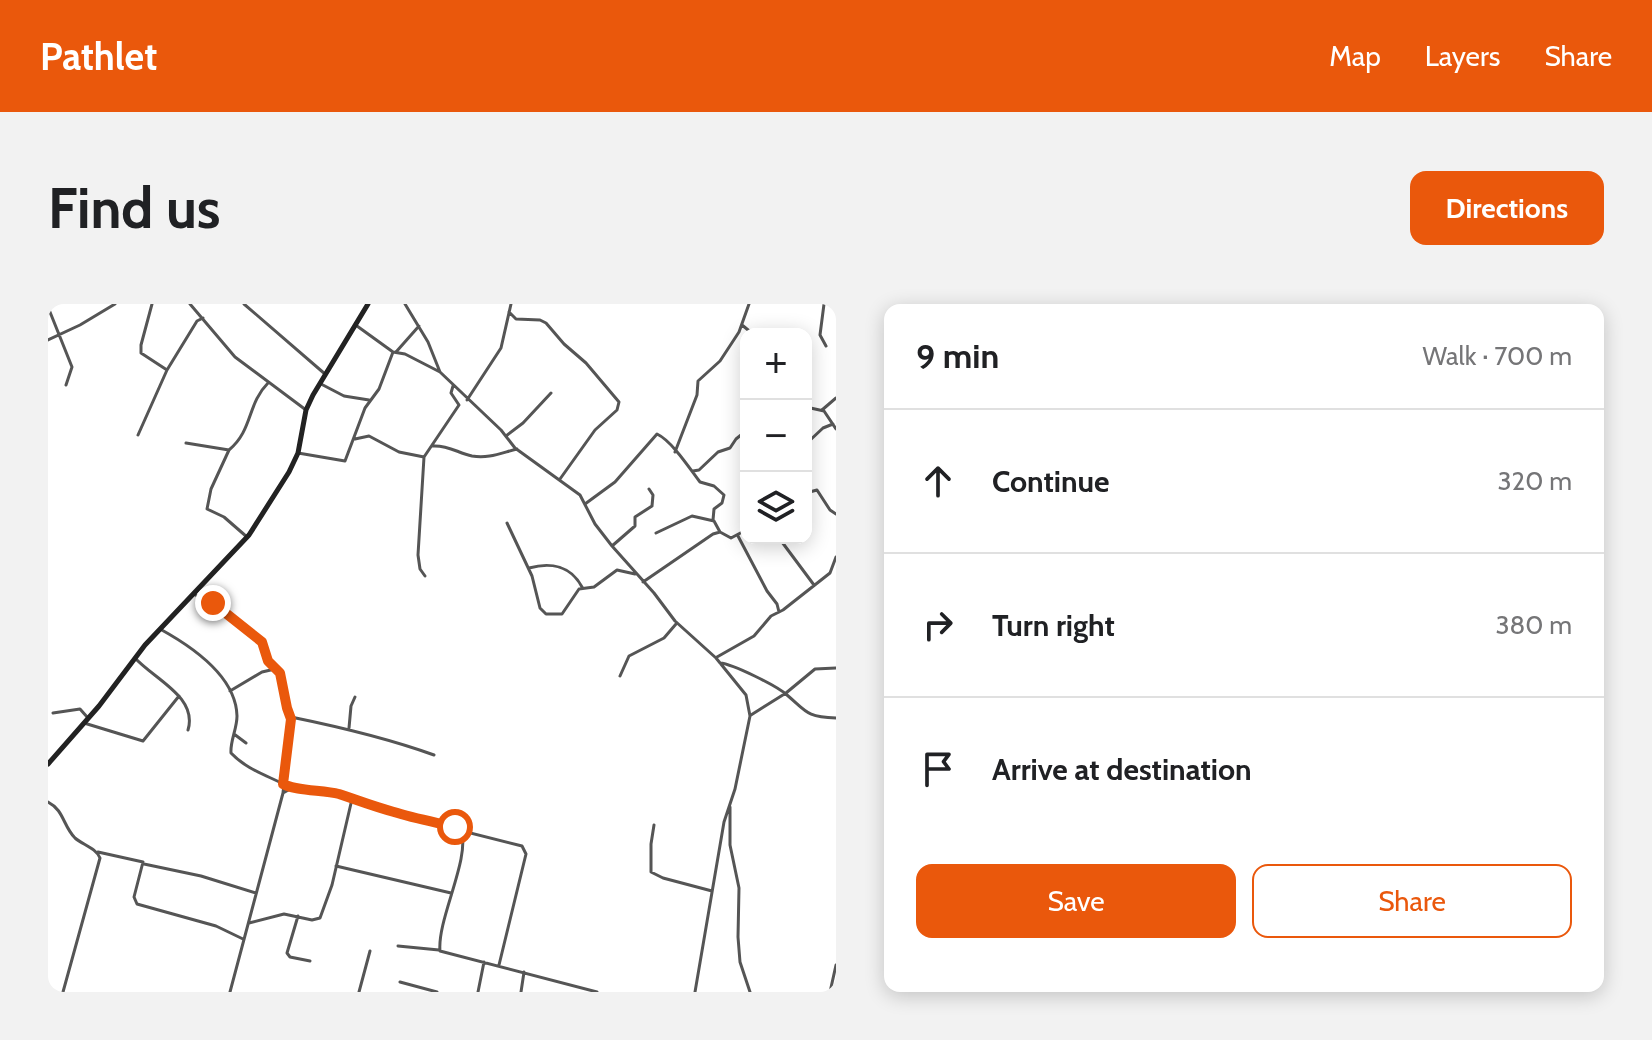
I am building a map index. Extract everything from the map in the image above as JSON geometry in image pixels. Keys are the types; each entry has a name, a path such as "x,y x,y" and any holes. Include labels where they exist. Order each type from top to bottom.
{"main road":[{"path":"48,764 160,629 247,537 281,487 298,453 306,410 364,305"}],"street":[{"path":"48,340 115,304"},
{"path":"152,304 141,353 167,370"},
{"path":"190,304 235,357 306,410"},
{"path":"244,304 325,374"},
{"path":"405,304 440,372 517,449 576,491 595,524 635,574 677,623 716,658 744,691 750,716 724,819 694,991"},
{"path":"467,400 501,348 511,304"},
{"path":"675,452 696,396 699,379 718,364 742,325 749,304"},
{"path":"824,304 820,335 826,346"},
{"path":"48,307 72,367 66,385"},
{"path":"509,312 516,319 546,323 619,402 617,410 595,430 560,479"},
{"path":"138,435 167,370 197,321 203,318"},
{"path":"355,324 395,352 440,372"},
{"path":"742,325 746,328"},
{"path":"298,453 345,461 369,400 379,389 395,352 419,326"},
{"path":"247,537 227,520 207,509 211,489 229,450 246,433 253,408 269,382"},
{"path":"320,384 344,396 369,400"},
{"path":"425,576 420,569 418,555 424,457 459,405 451,393 453,386"},
{"path":"506,436 551,393"},
{"path":"822,410 836,398"},
{"path":"812,408 822,410 835,426 820,430 812,438"},
{"path":"585,504 615,482 654,435 664,438 700,482 714,486 724,496 721,504 714,509 713,520 720,532 730,538 738,536 779,612"},
{"path":"355,439 369,436 399,452 424,457"},
{"path":"693,471 699,470 718,452 730,448 740,436"},
{"path":"186,443 229,450"},
{"path":"433,446 443,445 466,455 485,457 517,449"},
{"path":"612,546 635,526 635,517 652,506 653,495 649,489"},
{"path":"812,491 817,490 836,514"},
{"path":"656,533 692,516 713,520"},
{"path":"507,523 529,568 540,608 546,614 562,614 582,587"},
{"path":"643,582 720,532"},
{"path":"783,544 814,585"},
{"path":"716,658 754,636 771,616 830,573 836,557"},
{"path":"529,568 539,565 562,567 577,578 582,587"},
{"path":"582,587 594,587 617,570 635,574"},
{"path":"193,594 213,603 262,642 268,661 280,673 291,717 283,793 230,992"},
{"path":"620,676 629,656 664,638 677,623"},
{"path":"160,629 212,666 230,691 237,716 230,750 258,774 268,775 292,788 310,788 522,846 526,852 499,965"},
{"path":"135,658 179,696 191,715 188,730"},
{"path":"719,663 733,666 786,693 804,712 836,718"},
{"path":"750,716 786,693 815,669 836,668"},
{"path":"230,691 262,672 275,669"},
{"path":"53,713 80,709 86,721 143,741 179,696"},
{"path":"349,728 355,697"},
{"path":"291,717 330,727 349,728 434,755"},
{"path":"234,734 246,743"},
{"path":"283,793 292,788"},
{"path":"248,923 284,914 312,920 320,918 352,799"},
{"path":"48,802 59,808 78,840 98,852 135,858 144,864 201,876 256,893"},
{"path":"729,805 732,817 730,845 739,888 740,962 750,992"},
{"path":"654,825 651,872 712,891"},
{"path":"439,950 461,853 461,830"},
{"path":"98,852 100,861"},
{"path":"63,992 100,861 107,853"},
{"path":"144,864 138,873 134,897 137,904 216,926 243,939"},
{"path":"336,866 451,893"},
{"path":"298,916 287,953 290,957 310,961"},
{"path":"398,946 439,950 597,992"},
{"path":"359,992 370,951"},
{"path":"478,992 484,962"},
{"path":"830,992 836,965"},
{"path":"521,992 524,972"},
{"path":"400,982 437,992"}],"route":[{"path":"213,603 242,623 265,645 270,665 280,673 291,717 283,784 340,795 405,813 419,820 455,827"}]}
